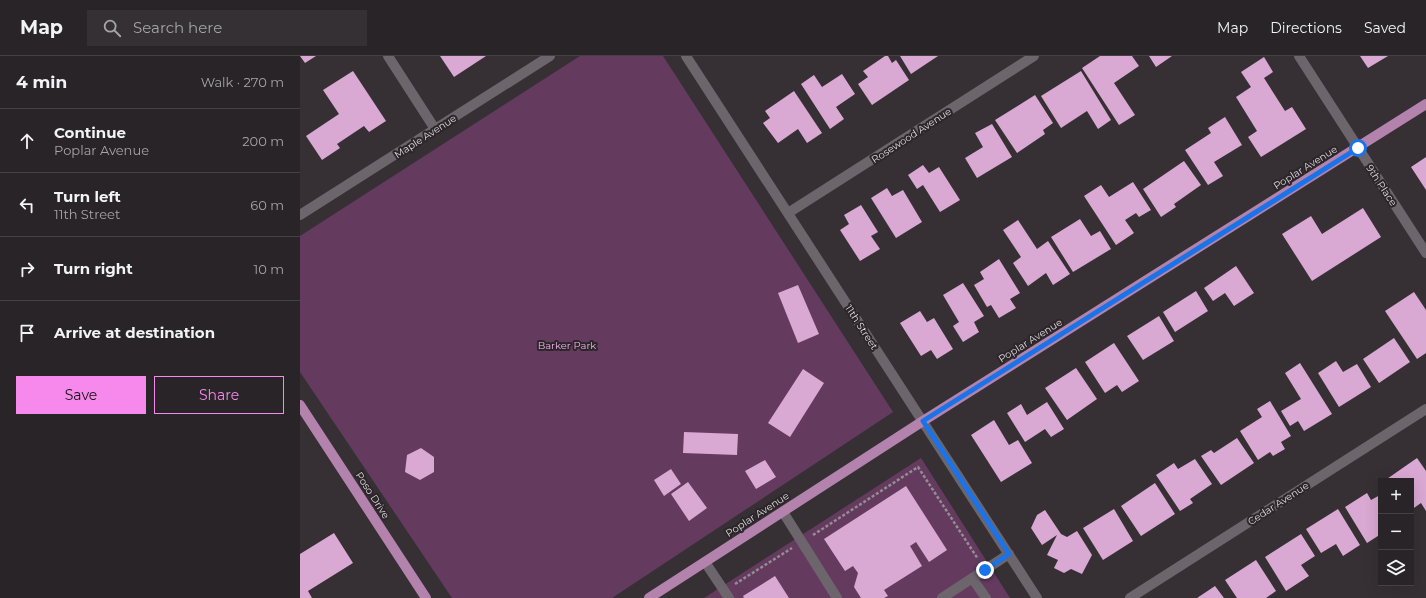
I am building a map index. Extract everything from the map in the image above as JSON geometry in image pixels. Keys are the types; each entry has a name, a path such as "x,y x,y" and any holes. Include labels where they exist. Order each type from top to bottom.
{"main road":[{"name":"Poplar Avenue","path":"649,598 923,421 1426,104"},
{"name":"Poso Drive","path":"300,405 426,598"}],"street":[{"path":"388,56 435,129"},
{"name":"Maple Avenue","path":"300,216 550,56"},
{"name":"11th Street","path":"686,56 1037,598"},
{"name":"Rosewood Avenue","path":"788,213 1034,56"},
{"name":"9th Place","path":"1299,56 1426,253"},
{"name":"Cedar Avenue","path":"1130,598 1426,409"},
{"path":"783,512 834,597"},
{"path":"942,598 1009,554"},
{"path":"705,562 726,595"},
{"path":"972,578 986,598"}],"path":[{"path":"726,595 801,542 918,467 985,570"}],"green space":[{"name":"Barker Park","path":"580,56 663,56 893,412 612,598 452,598 300,372 300,236"},
{"path":"921,458 1010,598 704,598"}],"building":[{"path":"300,56 316,56 305,63"},
{"path":"440,56 486,56 454,77"},
{"path":"885,56 888,56 892,63 896,60 909,80 872,105 858,84 868,77 863,71"},
{"path":"900,56 938,56 911,74"},
{"path":"1100,56 1132,56 1139,66 1114,83 1135,115 1119,125 1082,68"},
{"path":"1149,56 1172,56 1156,67"},
{"path":"1360,56 1388,56 1368,68"},
{"path":"1264,57 1273,72 1264,78 1285,111 1292,107 1306,129 1261,157 1248,137 1257,131 1236,97 1251,87 1241,72"},
{"path":"353,71 386,121 369,132 364,126 337,144 340,148 322,160 306,136 339,114 323,90"},
{"path":"1081,71 1111,120 1098,129 1087,111 1061,128 1041,96"},
{"path":"842,74 855,94 836,107 844,119 830,129 801,84 814,75 822,87"},
{"path":"794,91 822,133 807,143 798,129 778,143 763,123 770,118 765,111"},
{"path":"1035,95 1053,123 1043,130 1045,134 1017,153 995,120"},
{"path":"1225,117 1242,145 1214,162 1223,176 1208,185 1185,150 1211,133 1208,128"},
{"path":"992,124 1012,157 977,178 965,158 983,147 975,133"},
{"path":"1426,157 1426,190 1411,167"},
{"path":"1184,161 1201,185 1174,204 1176,207 1161,217 1143,189"},
{"path":"923,165 929,173 939,167 960,200 940,212 923,185 917,189 908,175"},
{"path":"1133,182 1151,210 1139,217 1136,213 1125,220 1134,233 1116,245 1084,196 1101,185 1109,197"},
{"path":"887,188 892,196 903,190 922,222 896,238 871,198"},
{"path":"861,205 878,232 871,236 880,249 860,261 840,230 849,224 844,215"},
{"path":"1363,208 1381,237 1312,281 1282,234 1311,216 1322,234"},
{"path":"1080,219 1091,236 1100,231 1111,249 1073,272 1051,237"},
{"path":"1018,220 1037,249 1048,241 1070,274 1053,285 1046,273 1028,286 1013,263 1021,257 1003,230"},
{"path":"999,259 1020,293 1010,299 1016,308 999,318 991,305 987,307 974,285 984,279 980,272"},
{"path":"1236,266 1254,293 1234,306 1225,293 1213,301 1204,288"},
{"path":"963,283 984,316 974,322 979,332 963,342 953,326 959,322 943,295"},
{"path":"798,285 819,334 798,343 778,293"},
{"path":"1196,291 1208,311 1175,332 1163,312"},
{"path":"1414,292 1426,310 1426,353 1417,359 1385,311"},
{"path":"920,311 927,322 934,318 953,349 937,359 931,350 921,356 900,323"},
{"path":"1159,316 1174,341 1143,360 1127,336"},
{"path":"1394,338 1410,362 1379,383 1363,359"},
{"path":"1114,343 1139,381 1122,392 1117,385 1105,393 1085,362"},
{"path":"1336,361 1343,372 1357,364 1371,387 1339,407 1318,373"},
{"path":"1300,363 1332,414 1304,431 1298,421 1290,426 1281,411 1301,399 1285,373"},
{"path":"1076,368 1097,399 1067,420 1045,388"},
{"path":"803,369 824,383 790,437 768,423"},
{"path":"1270,401 1291,436 1281,442 1285,449 1273,456 1270,452 1258,460 1240,431 1262,417 1257,409"},
{"path":"1047,402 1064,429 1051,437 1045,429 1025,442 1007,413 1021,404 1027,415"},
{"path":"994,420 1009,445 1018,440 1032,463 1001,482 971,435"},
{"path":"684,432 738,434 737,455 683,453"},
{"path":"1237,438 1254,463 1221,485 1201,456 1211,450 1214,453"},
{"path":"421,448 434,457 434,472 420,480 405,472 407,455"},
{"path":"1417,458 1426,471 1426,511 1421,503 1414,508 1414,478 1388,478"},
{"path":"1195,459 1212,484 1190,499 1193,503 1180,511 1156,475 1174,463 1178,469"},
{"path":"765,460 776,477 756,489 745,471"},
{"path":"671,469 681,484 664,496 654,480"},
{"path":"688,482 707,508 689,521 671,494"},
{"path":"1155,483 1175,514 1141,536 1121,506"},
{"path":"906,486 947,550 929,562 916,542 910,546 922,566 884,590 888,596 884,598 861,598 854,587 858,573 853,566 845,571 824,539"},
{"path":"1367,493 1371,500 1378,496 1378,536 1367,543 1345,507"},
{"path":"1114,509 1133,541 1103,560 1083,528"},
{"path":"1338,509 1360,545 1343,556 1336,544 1321,553 1306,529"},
{"path":"1045,510 1061,534 1067,537 1077,531 1092,555 1082,574 1071,569 1064,573 1054,568 1058,560 1047,555 1057,535 1042,545 1031,528 1037,515"},
{"path":"334,533 353,563 308,591 312,598 300,598 300,554"},
{"path":"1301,534 1315,556 1301,565 1309,576 1286,591 1265,557"},
{"path":"1256,560 1276,591 1266,598 1237,598 1225,580"},
{"path":"775,576 789,598 744,598 743,596"},
{"path":"1215,586 1224,598 1197,598"}],"route":[{"path":"985,570 1009,554 923,421 1358,148"}]}
